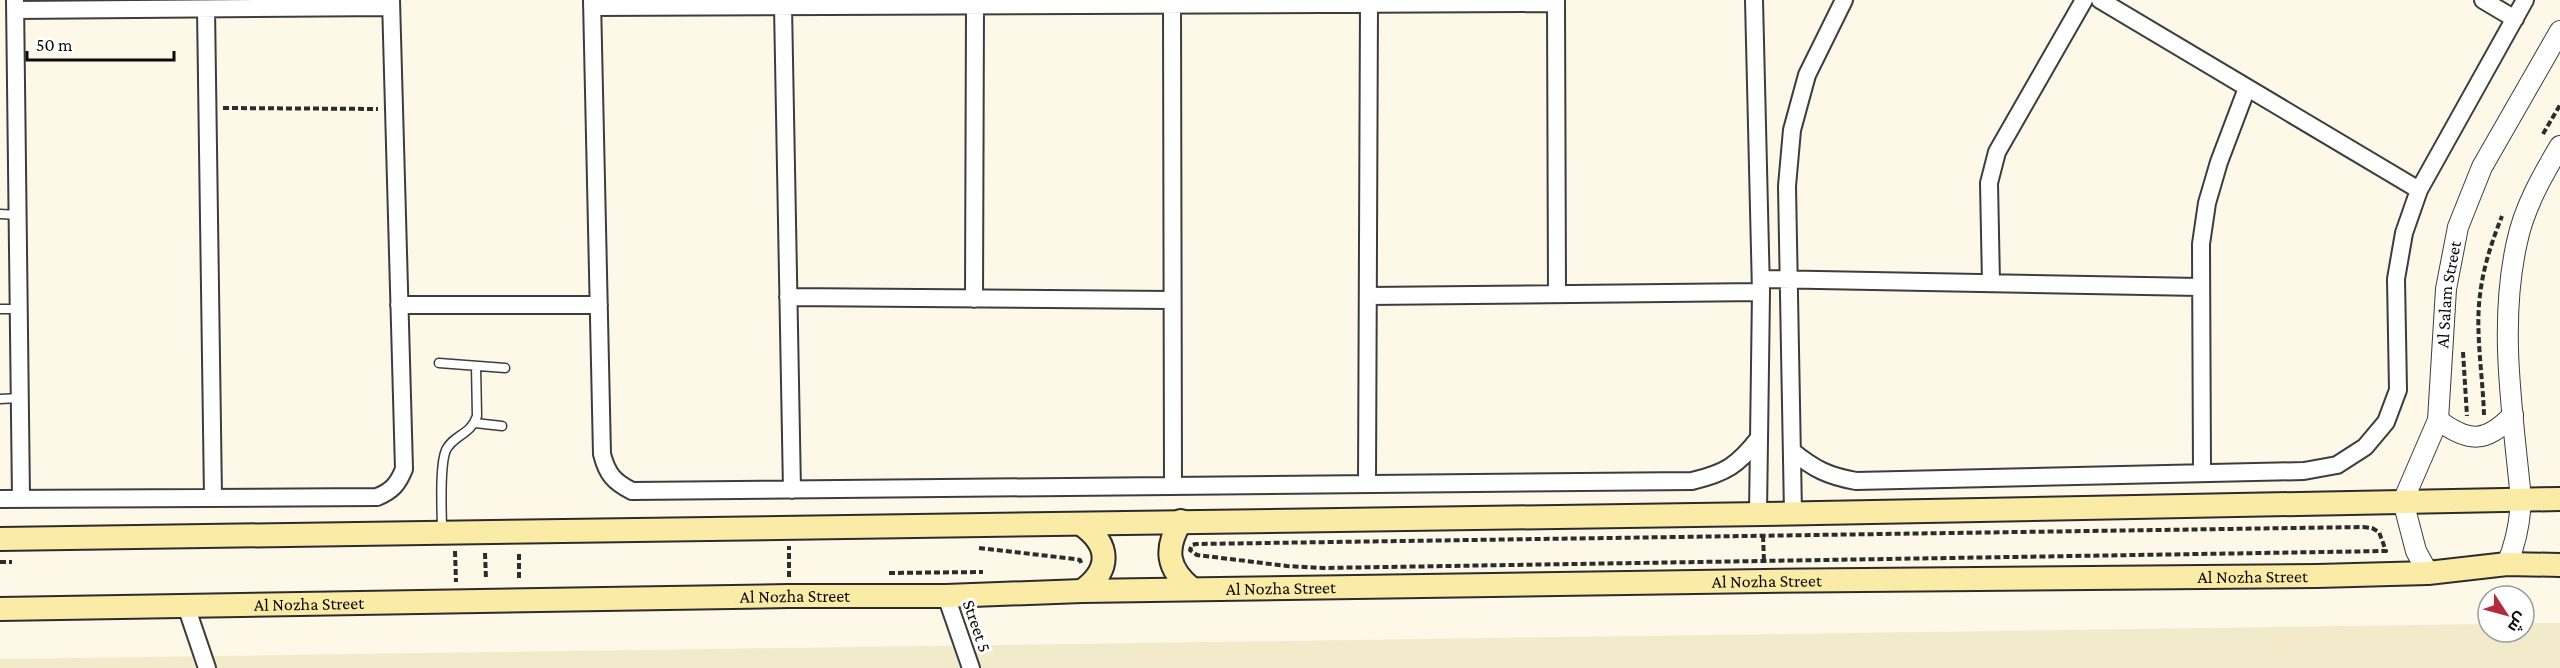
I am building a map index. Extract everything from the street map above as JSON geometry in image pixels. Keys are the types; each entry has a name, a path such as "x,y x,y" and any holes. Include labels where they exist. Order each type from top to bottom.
{"main road":[{"path":"0,539 442,542 789,537 1081,524 1762,521 1793,513 2560,499"},
{"path":"1181,522 1173,535 1170,550 1172,566 1180,580 1192,590"},
{"path":"1081,524 1095,534 1103,549 1103,566 1095,581 1081,580"},
{"name":"Al Nozha Street","path":"0,609 186,606 789,585 946,596 1081,580 1192,590 1764,571 2428,573 2507,564 2560,565"}],"street":[{"path":"1754,0 1761,285 1759,438 1762,521"},
{"path":"1793,513 1787,186 1792,130 1807,75 1844,0"},
{"path":"1991,283 1989,183 1997,152 2084,0"},
{"path":"2100,0 2419,190"},
{"path":"2483,0 2515,19"},
{"path":"1792,451 1810,466 1832,477 1856,481 2304,471 2337,465 2365,447 2386,422 2398,390 2396,279 2404,233 2419,190 2525,0"},
{"path":"1557,294 1556,2 783,6 592,3 602,454 606,470 617,483 632,491 1692,481 1719,475 1742,460 1759,438"},
{"path":"0,498 21,498 213,497 377,497 389,492 399,482 404,469 391,4 206,9 15,5 21,498"},
{"path":"1367,483 1369,4"},
{"path":"974,299 975,5"},
{"path":"1172,5 1173,485"},
{"path":"783,6 792,490"},
{"path":"206,9 213,497"},
{"name":"Al Salam Street","path":"2403,501 2438,420 2446,289 2458,227 2482,167 2560,31"},
{"path":"2202,472 2201,244 2207,203 2219,162 2247,88"},
{"path":"2507,564 2515,544 2521,499 2513,415 2508,297 2517,240 2536,187 2560,146"},
{"path":"1368,296 1557,294 1761,285 1788,279 2200,286"},
{"path":"788,297 1172,300"},
{"path":"399,305 599,305"},
{"path":"2438,420 2454,433 2476,438 2497,432 2513,415"},
{"path":"2403,501 2416,551 2428,573"},
{"name":"Street 5","path":"946,596 971,668"},
{"path":"186,606 207,668"}],"lane":[{"path":"0,214 18,214"},
{"path":"0,309 19,309"},
{"path":"439,363 505,368"},
{"path":"442,542 444,459 451,443 465,434 477,416 476,366"},
{"path":"0,399 20,398"},
{"path":"474,423 502,426"}],"path":[{"path":"207,108 393,109"},
{"path":"2463,349 2466,415 2469,422"},
{"path":"2482,422 2484,416"},
{"path":"1762,521 1764,571"},
{"path":"1762,521 2364,527 2379,532 2386,551 1764,571 1287,567 1197,555 1190,550 1192,545 1196,544 1762,521"},
{"path":"789,537 801,548"},
{"path":"778,548 789,537"},
{"path":"789,537 789,585"},
{"path":"442,542 455,552 465,552"},
{"path":"970,547 1080,560 1083,565 1081,580"},
{"path":"455,552 455,579"},
{"path":"475,552 496,552"},
{"path":"485,552 486,579"},
{"path":"508,552 530,552"},
{"path":"519,552 519,578"},
{"path":"0,562 24,562"},
{"path":"883,573 988,572"},
{"path":"789,585 801,574"},
{"path":"777,575 789,585"},
{"path":"508,578 530,578"},
{"path":"445,579 465,579"},
{"path":"476,579 496,579"}],"shaded area":[{"path":"2536,623 2560,623 2560,668 0,668 0,659 2476,624 2476,644 2536,644"}]}
